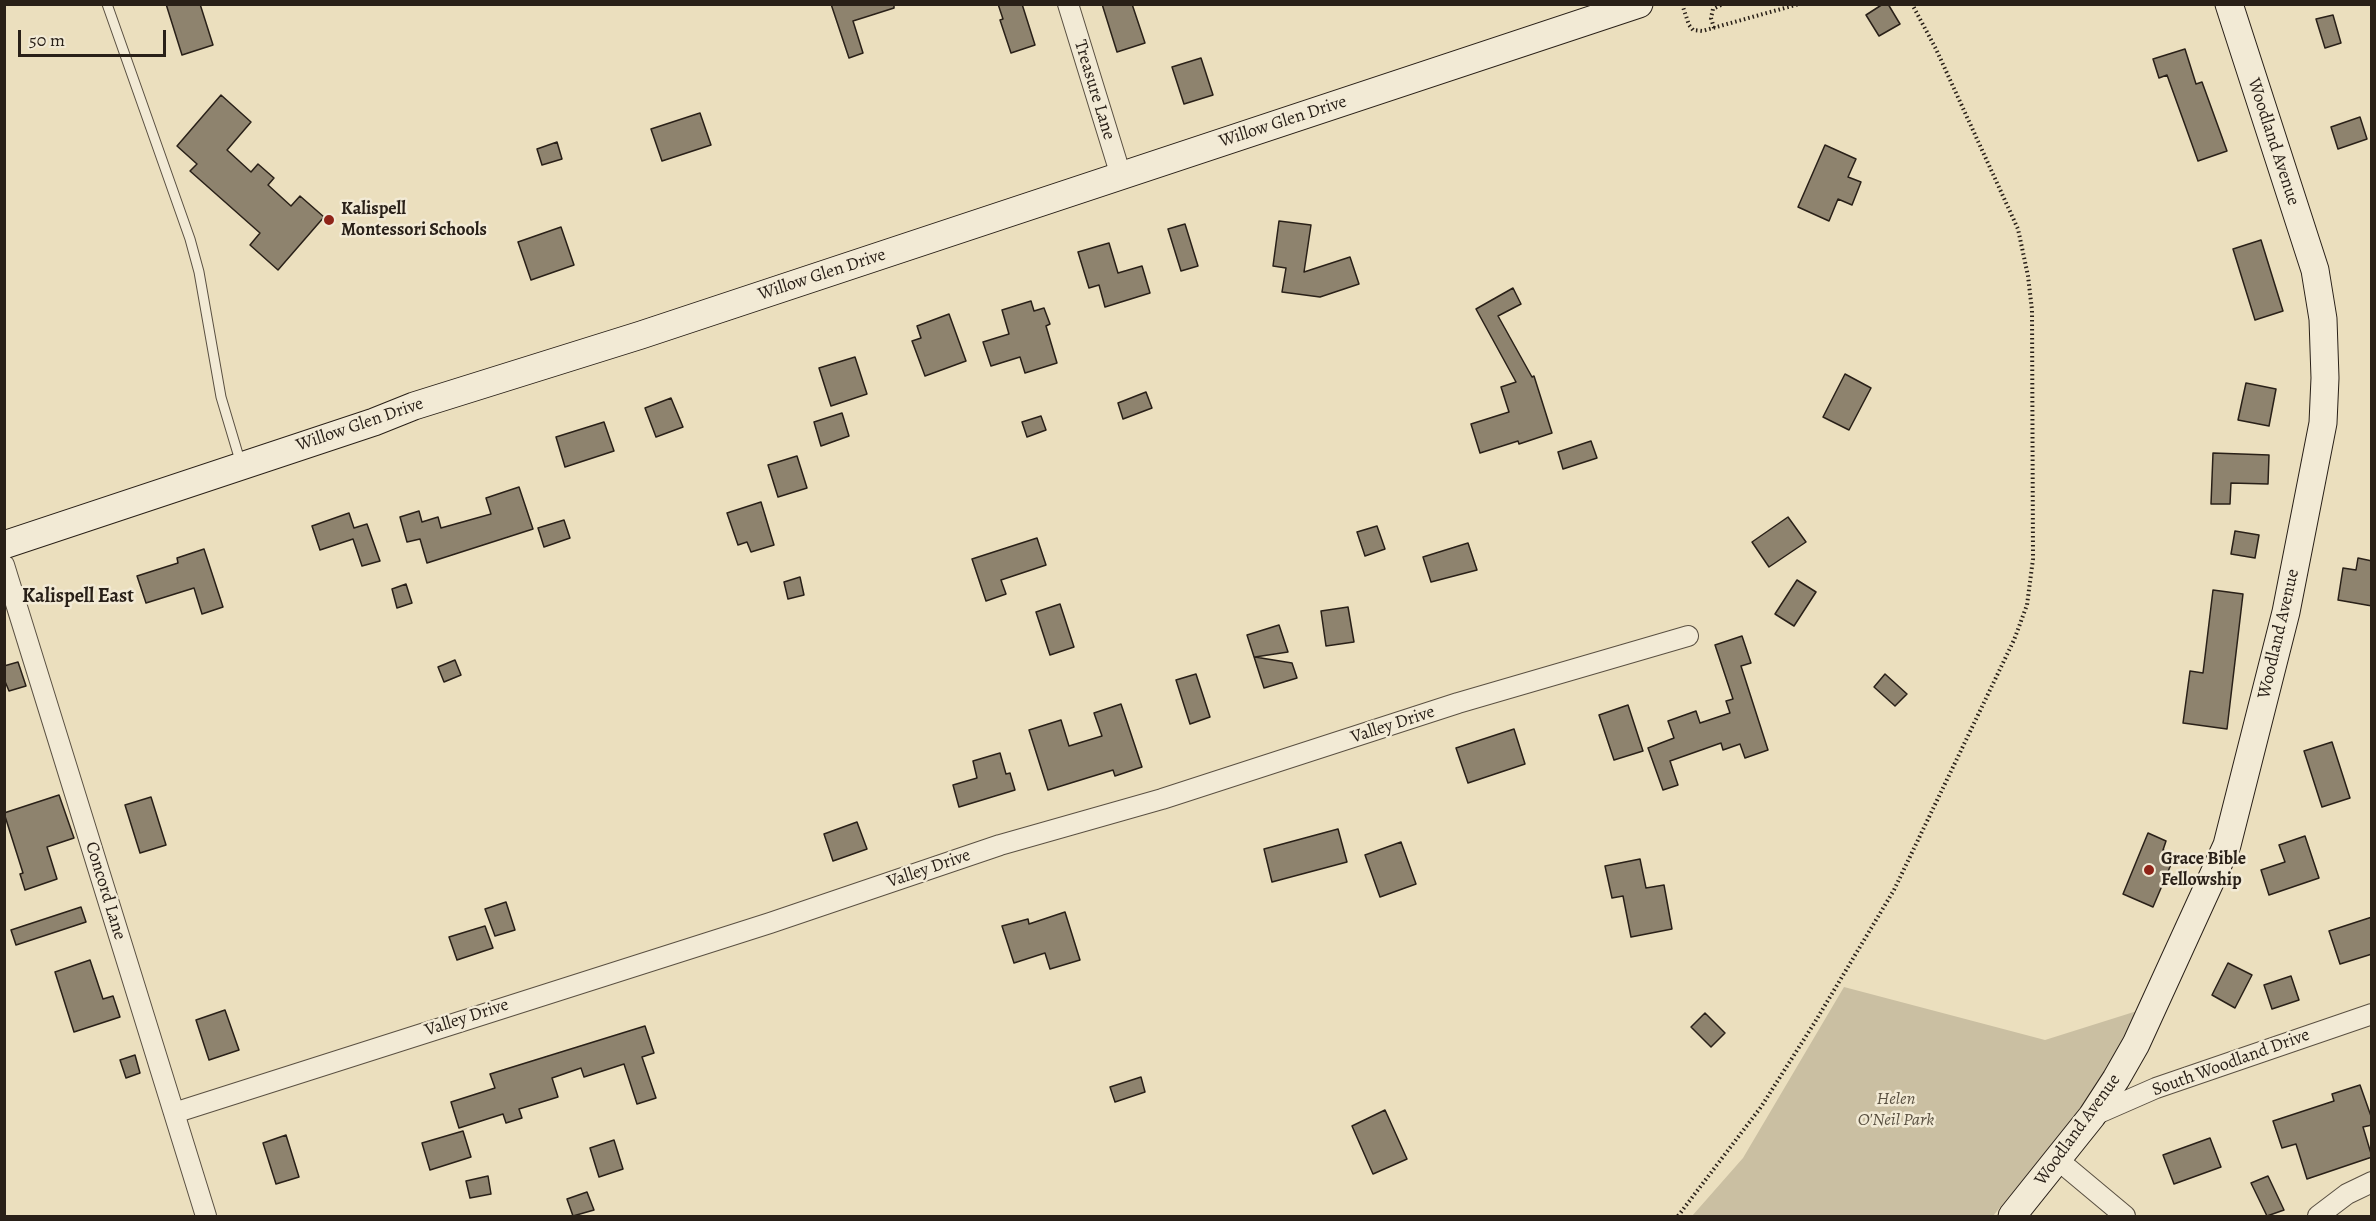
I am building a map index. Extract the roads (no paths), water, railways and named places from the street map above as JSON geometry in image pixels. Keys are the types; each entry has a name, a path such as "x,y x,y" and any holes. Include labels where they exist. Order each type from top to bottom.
{"main road":[{"name":"Willow Glen Drive","path":"4,545 374,422 414,406 652,331 1639,4"},
{"name":"Woodland Avenue","path":"2012,1216 2092,1116 2136,1044 2227,845 2286,612 2323,423 2325,378 2323,319 2315,270 2229,4"}],"street":[{"name":"Treasure Lane","path":"1068,4 1121,176"},
{"name":"Concord Lane","path":"4,565 206,1216"},
{"name":"Valley Drive","path":"174,1113 781,919 1000,845 1162,799 1458,703 1688,636"},
{"name":"South Woodland Drive","path":"2092,1116 2156,1088 2372,1014"},
{"path":"2058,1160 2125,1216"},
{"path":"2318,1216 2347,1194 2372,1182"}],"lane":[{"path":"107,4 190,239 199,272 221,398 242,466"}],"place":[{"name":"Kalispell Montessori Schools","path":"329,220"},
{"name":"Grace Bible Fellowship","path":"2149,870"}],"district":[{"name":"Kalispell East","path":"78,597"}],"park label":[{"name":"Helen O'Neil Park","path":"1896,1110"}]}
